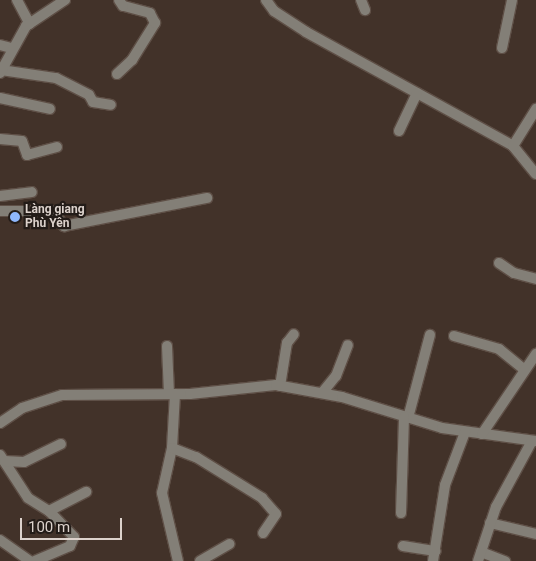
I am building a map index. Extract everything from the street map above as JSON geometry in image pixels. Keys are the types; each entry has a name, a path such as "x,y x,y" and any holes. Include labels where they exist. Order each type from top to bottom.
{"street":[{"path":"17,0 30,24"},
{"path":"65,0 30,24 11,48 1,72 56,78 89,95 93,102 111,105"},
{"path":"117,74 132,60 155,23 150,13 127,8 118,0"},
{"path":"266,0 274,11 306,32 513,146 534,166"},
{"path":"361,0 365,10"},
{"path":"502,48 512,0"},
{"path":"0,45 11,48"},
{"path":"398,131 417,93"},
{"path":"0,98 50,109"},
{"path":"513,146 536,109"},
{"path":"0,139 22,141 27,155 57,148"},
{"path":"0,196 32,192"},
{"path":"0,211 53,211 64,226 207,198"},
{"path":"499,263 514,273 536,278"},
{"path":"280,386 286,343 294,334"},
{"path":"401,513 406,417 430,334"},
{"path":"454,336 500,349 525,370"},
{"path":"322,393 336,376 348,345"},
{"path":"167,346 172,394 172,448 162,493 178,561"},
{"path":"482,434 536,354"},
{"path":"0,423 22,408 62,395 172,394 280,386 322,393 464,432 534,441 490,523 479,556 505,561"},
{"path":"403,546 435,556 443,493 464,432"},
{"path":"3,458 24,462 61,444"},
{"path":"172,448 196,457 262,498 276,514 263,533"},
{"path":"3,458 28,498 49,511 72,531 73,543 35,561"},
{"path":"49,511 86,492"},
{"path":"490,523 536,534"},
{"path":"0,540 30,561"},
{"path":"200,561 229,544"}],"place":[{"name":"Làng giang Phù Yên","path":"15,217"}]}
